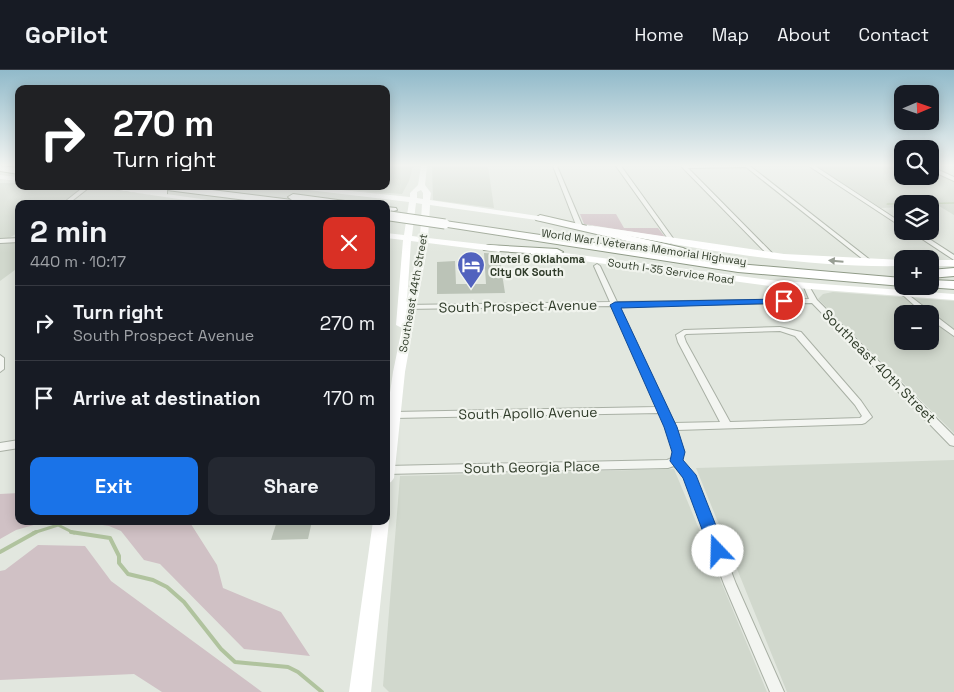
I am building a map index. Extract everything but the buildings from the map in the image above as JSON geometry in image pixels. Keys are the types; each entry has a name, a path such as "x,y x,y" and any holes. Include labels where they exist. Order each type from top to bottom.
{"highway":[{"path":"176,195 209,200"},
{"path":"230,195 271,200"},
{"path":"273,195 313,200"},
{"name":"World War I Veterans Memorial Highway","path":"390,213 633,254 755,270 894,281"},
{"path":"540,218 636,242 732,260"},
{"name":"World War I Veterans Memorial Highway","path":"445,222 732,260 894,273"},
{"path":"488,248 552,251 658,264 755,270"},
{"path":"939,277 954,272"},
{"path":"939,279 954,277"},
{"path":"939,282 954,286"}],"main road":[{"path":"166,195 208,200"},
{"path":"367,195 396,198 413,197 427,202 540,218 673,242 771,255 894,263"},
{"name":"Southeast 44th Street","path":"407,307 423,244 427,195"},
{"name":"Southeast 44th Street","path":"390,434 407,307 407,239 413,197"},
{"path":"390,236 423,244"},
{"name":"South I-35 Service Road","path":"423,244 444,242 807,287"},
{"path":"939,263 954,263"},
{"path":"807,287 894,294"},
{"path":"906,295 954,298"},
{"path":"360,692 381,525"}],"street":[{"path":"567,195 579,225"},
{"path":"639,195 673,242"},
{"path":"711,195 771,255"},
{"path":"783,195 871,263"},
{"path":"857,195 894,219"},
{"path":"11,240 15,238"},
{"path":"0,241 15,240"},
{"path":"927,240 954,258"},
{"path":"597,266 670,427 679,452 676,461 689,475 730,584 777,692"},
{"name":"Southeast 40th Street","path":"807,287 814,301 954,442"},
{"path":"906,295 919,305"},
{"name":"South Prospect Avenue","path":"407,307 814,301"},
{"path":"939,322 954,334"},
{"path":"670,427 862,421 867,417 858,403 798,334 780,329 694,331 680,335 726,424"},
{"path":"0,358 0,369"},
{"name":"South Apollo Avenue","path":"394,415 662,410"},
{"path":"0,447 15,445"},
{"name":"South Georgia Place","path":"390,474 668,464 676,461"}],"shaded area":[{"path":"0,195 72,195 65,200 15,200 15,234 9,238 0,239"},
{"path":"433,195 492,195 494,208 433,200"},
{"path":"861,195 894,195 894,207 881,208"},
{"path":"939,195 954,195 954,215 939,206"},
{"path":"580,214 616,214 624,228 658,228 665,237 584,224"},
{"path":"0,243 15,243 15,270 0,281"},
{"path":"833,292 954,301 954,433 818,299 823,294"},
{"path":"954,460 954,692 787,692 696,468"},
{"path":"674,469 767,692 389,692 383,686 400,476"},
{"path":"15,493 15,525 34,525 16,530 0,539 0,494"},
{"path":"102,525 192,525 217,565 223,588 281,612 310,656 244,649 160,564 144,560 121,531"},
{"path":"38,545 85,546 111,581 262,692 162,692 134,674 0,680 0,571 5,570"}],"waterway":[{"path":"887,204 954,203"},
{"path":"36,532 58,525 72,532"},
{"path":"0,552 36,532"},
{"path":"72,532 110,538 119,556 119,563 128,574 153,580 167,587 184,602 221,649 235,662 288,667 298,672 322,692"}],"place":[{"name":"Motel 6 Oklahoma City OK South","path":"471,289"}],"route":[{"path":"718,551 689,475 676,461 679,452 670,427 615,305 784,301"}]}
